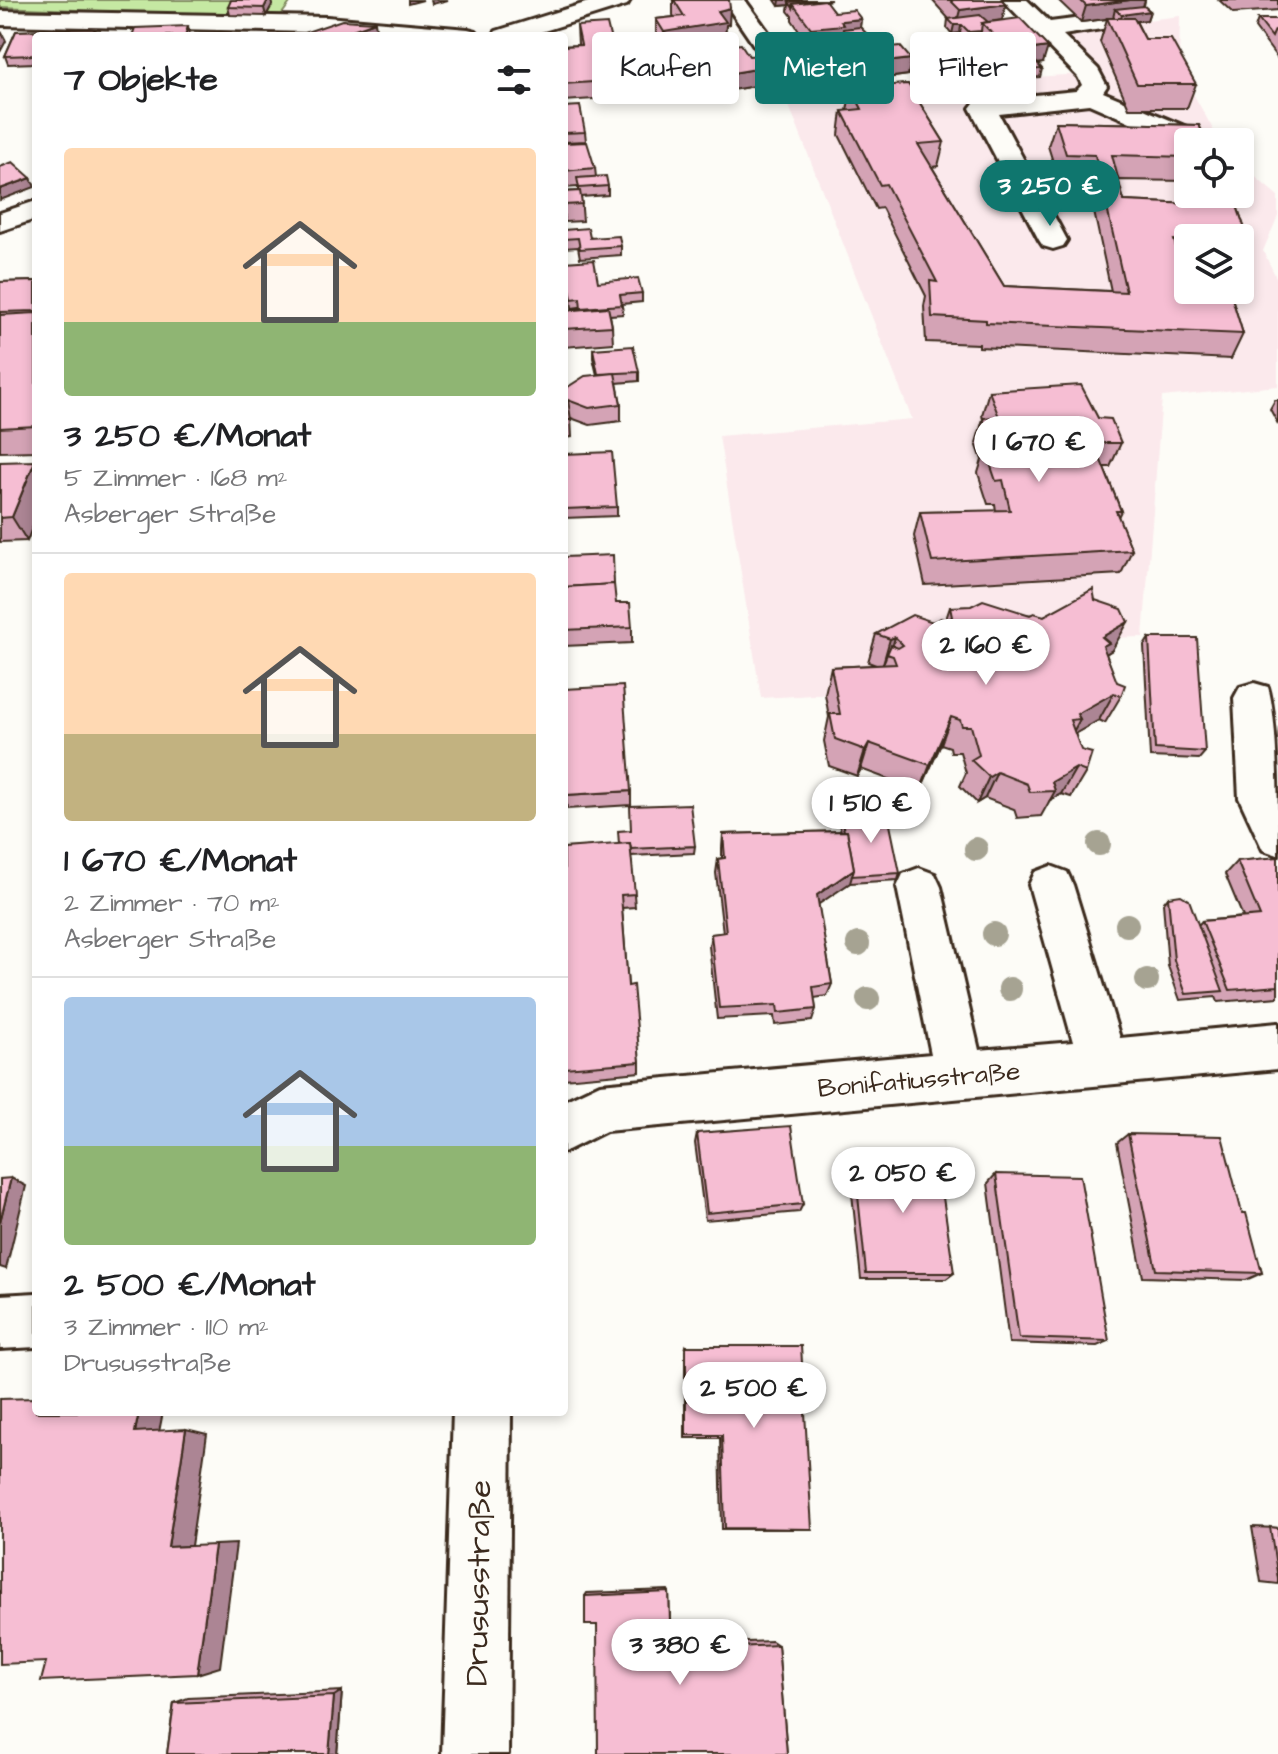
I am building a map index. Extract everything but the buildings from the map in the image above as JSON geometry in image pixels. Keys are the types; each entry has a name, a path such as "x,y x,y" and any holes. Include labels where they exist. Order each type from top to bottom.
{"street":[{"path":"517,32 619,0"},
{"path":"734,0 757,32"},
{"path":"1014,0 1044,30 1088,84 1159,125 1186,125"},
{"path":"0,18 327,24 421,32"},
{"path":"1044,30 1113,21"},
{"path":"1053,240 983,108 1083,98 1088,84"},
{"path":"0,223 32,211"},
{"path":"1254,698 1260,798 1278,837"},
{"path":"1051,885 1104,1064"},
{"path":"919,887 960,1076"},
{"name":"Bonifatiusstraße","path":"568,1126 600,1108 1278,1046"},
{"path":"0,1322 32,1320"},
{"name":"Drususstraße","path":"475,1754 482,1416"}],"shaded area":[{"path":"1180,16 1179,68 1212,128 1174,128 1174,208 1254,208 1254,176 1278,196 1278,216 1263,251 1278,281 1278,386 1162,397 1143,637 1107,638 882,667 866,692 761,698 719,436 912,419 788,104 894,104 894,86 910,85 910,104 1036,104 1036,77 1097,73 1064,33"}],"green space":[{"path":"0,0 292,0 279,18 0,7"}]}
